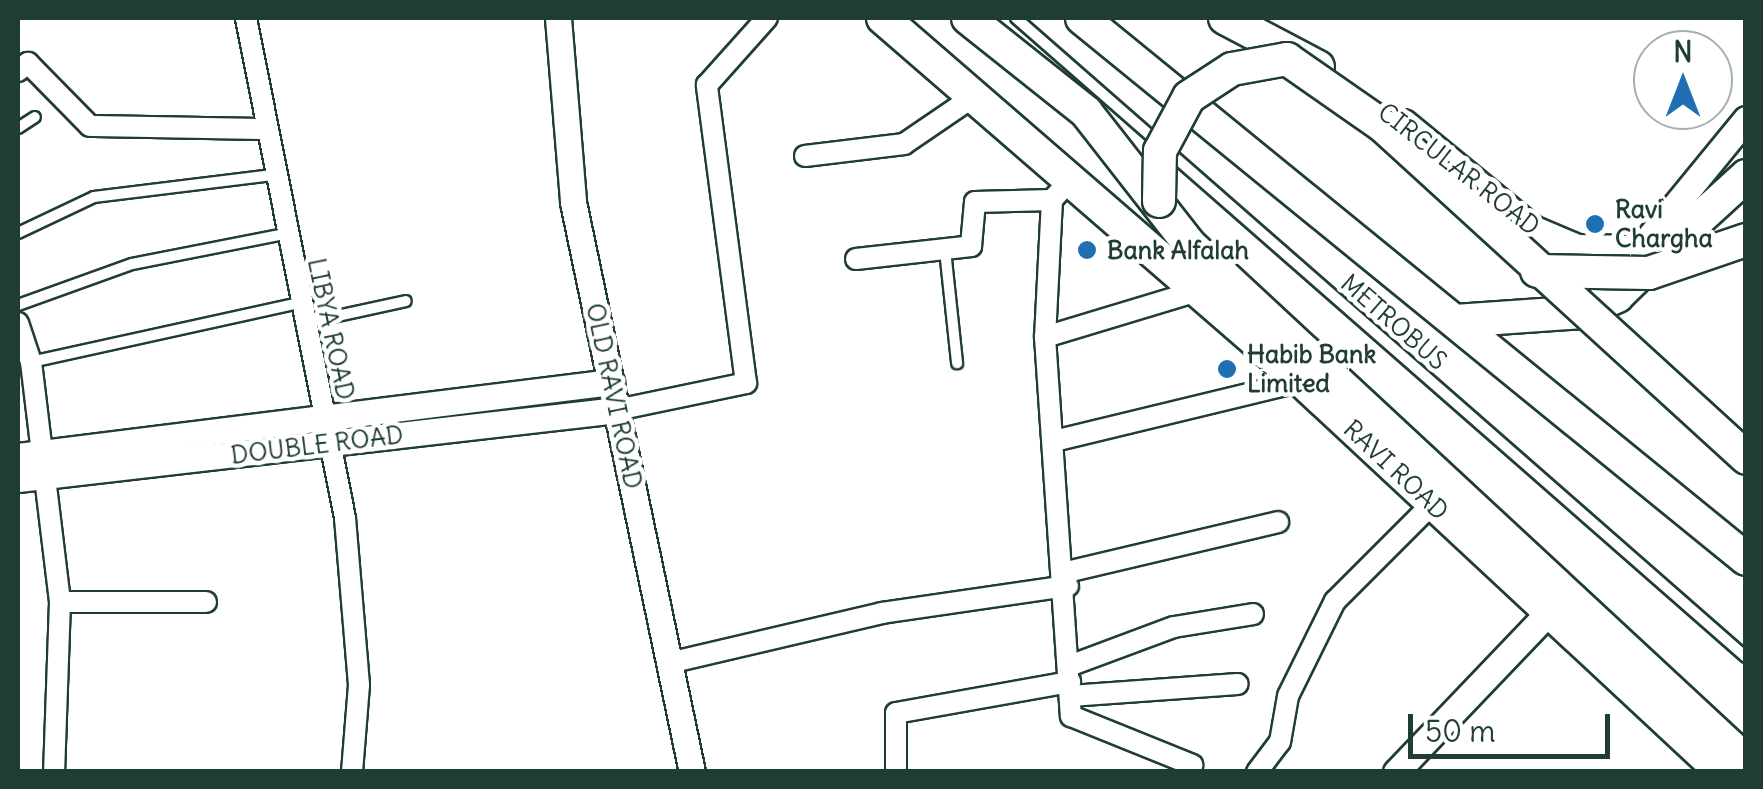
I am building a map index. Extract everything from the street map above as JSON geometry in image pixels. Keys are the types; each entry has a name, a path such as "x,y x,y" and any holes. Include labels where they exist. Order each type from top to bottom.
{"main road":[{"name":"RAVI ROAD","path":"883,18 973,97 1062,188 1197,292 1302,381 1549,612 1739,764"},
{"path":"968,18 1086,112 1226,279 1739,764"},
{"path":"1082,18 1746,558"},
{"path":"1204,18 1287,59 1383,126 1537,271 1746,458"},
{"name":"CIRCULAR ROAD","path":"1225,18 1380,106 1532,232 1577,251 1637,252 1676,240 1746,176"},
{"path":"1159,201 1160,152 1188,97 1232,69 1287,59"},
{"path":"1455,322 1583,312 1617,296 1676,240"},
{"name":"CIRCULAR ROAD","path":"1537,271 1649,273 1746,240"}],"street":[{"name":"LIBYA ROAD","path":"246,18 273,175 328,431 359,685 352,772"},
{"name":"OLD RAVI ROAD","path":"558,18 572,202 692,772"},
{"path":"617,410 746,383 707,85 768,18"},
{"path":"18,71 28,63 90,126 265,129"},
{"path":"804,156 904,144 973,97"},
{"path":"1637,252 1746,119"},
{"path":"856,259 977,243 975,202 1062,188 1044,336 1067,579 1071,716 1192,765"},
{"path":"1044,336 1197,292"},
{"path":"18,322 31,362 36,462 60,602 54,772"},
{"path":"1054,441 1302,381"},
{"name":"DOUBLE ROAD","path":"328,431 610,382"},
{"name":"DOUBLE ROAD","path":"18,480 36,462 328,431 617,410"},
{"path":"1257,772 1280,742 1288,696 1335,601 1432,504"},
{"path":"670,662 882,613 1067,579 1278,522"},
{"path":"60,602 206,602"},
{"path":"1396,772 1549,612"},
{"path":"1070,681 1174,627 1253,614"},
{"path":"896,772 896,713 1070,681 1238,684"}],"lane":[{"name":"METROBUS","path":"1016,18 1746,657"},
{"path":"18,128 35,117"},
{"path":"18,233 94,197 273,175"},
{"path":"18,304 132,264 285,234"},
{"path":"946,250 957,362"},
{"path":"31,362 302,313 406,301"}],"place":[{"name":"Ravi Chargha","path":"1595,224"},
{"name":"Bank Alfalah","path":"1087,250"},
{"name":"Habib Bank Limited","path":"1227,369"}]}
